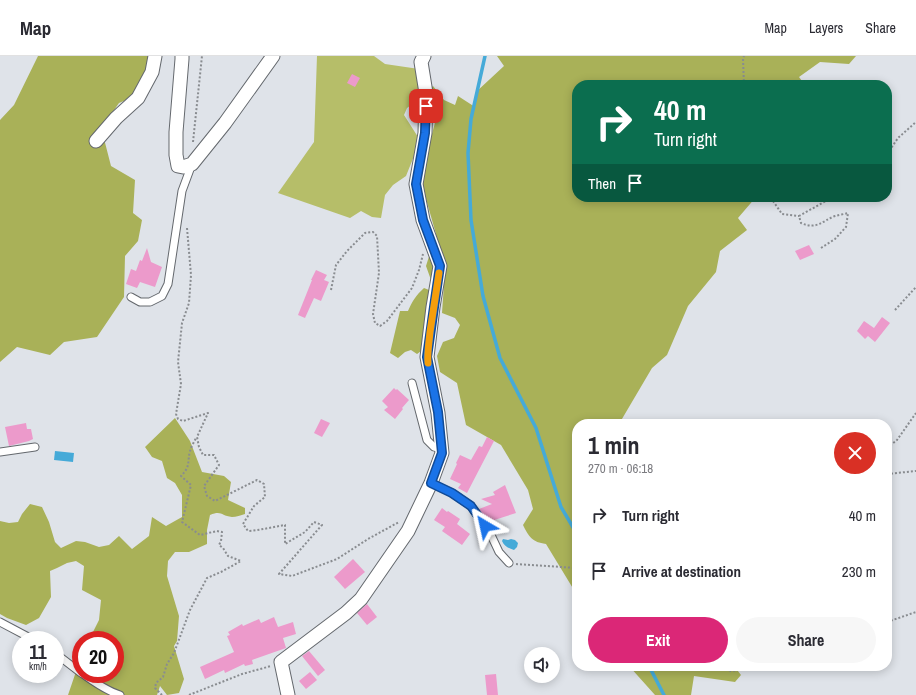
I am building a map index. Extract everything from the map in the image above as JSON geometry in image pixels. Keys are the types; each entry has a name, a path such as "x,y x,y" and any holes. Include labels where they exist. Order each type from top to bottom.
{"street":[{"path":"96,141 116,118 138,98 152,72 155,56"},
{"path":"182,56 176,132 176,154 178,166 183,167 192,164 225,123 273,56"},
{"path":"288,695 281,662 346,613 361,599 413,521 431,483 442,453 438,412 427,357 440,266 423,220 416,184 425,133 426,93 422,62 424,56"}],"lane":[{"path":"131,297 140,302 150,302 162,296 168,284 182,191 192,164"},
{"path":"412,383 427,440 434,448 442,448"},
{"path":"0,452 35,447"},
{"path":"431,483 452,493 471,506 491,535 499,552 509,563"},
{"path":"0,622 17,631"},
{"path":"97,683 115,694 120,695"}],"path":[{"path":"193,143 202,56"},
{"path":"744,56 744,80"},
{"path":"892,147 898,138 916,122"},
{"path":"774,202 782,214 799,216 825,202"},
{"path":"799,216 801,223 808,226 821,224 835,216 848,213 846,227 835,239 821,248"},
{"path":"162,695 155,688 156,682 163,677 167,664 174,653 190,610 207,578 241,561 228,556 219,545 222,532 217,531 200,535 182,522 191,485 181,476 189,461 190,450 208,413 183,421 178,419 176,414 181,384 178,362 182,323 189,302 191,275 186,226"},
{"path":"330,290 336,265 347,251 365,233 373,232 378,236 379,273 373,314 375,323 380,326 387,321 412,288 430,237"},
{"path":"895,310 916,287"},
{"path":"892,444 897,440 916,413"},
{"path":"197,437 199,447 203,455 214,455 219,465 204,486 207,496 215,501 257,480 264,484 265,497 254,506 242,524 248,531 285,525 285,544 305,532 314,522 322,525 279,574 292,576 316,568 337,559 406,518 413,521"},
{"path":"892,473 916,471"},
{"path":"509,563 572,568"},
{"path":"892,620 916,612"},
{"path":"189,695 242,674 281,662"}],"green space":[{"path":"38,56 154,56 136,96 119,103 107,120 102,131 111,166 135,180 133,213 142,220 138,241 125,256 124,297 97,337 64,342 50,355 17,347 0,362 0,120 14,105"},
{"path":"317,56 374,56 385,64 419,69 419,99 407,108 404,115 418,137 416,151 406,176 393,185 385,195 381,218 372,217 361,211 350,218 278,193 314,142"},
{"path":"497,56 856,56 849,64 820,62 799,77 801,80 572,80 572,202 752,202 738,218 747,230 720,251 716,272 688,306 667,355 652,368 622,419 572,419 572,587 546,544 537,542 527,533 523,525 533,509 528,490 501,445 466,425 457,383 440,372 437,356 443,342 454,338 460,325 455,318 442,313 444,284 431,280 426,266 436,234 420,178 436,119 429,90 433,86 444,100 455,105 458,96 475,107 476,92 504,66"},
{"path":"424,288 429,290 437,302 424,349 417,354 411,350 405,352 398,358 390,353 400,311 408,311 414,299"},
{"path":"175,418 190,441 202,472 224,476 231,482 228,500 245,508 245,514 235,517 219,513 210,515 207,530 207,544 189,552 175,552 168,561 167,576 179,616 177,641 174,646 184,679 179,693 167,695 160,686 157,695 68,695 72,683 124,683 124,631 94,631 99,620 101,600 82,590 84,566 76,561 67,563 50,571 51,597 39,618 26,625 0,614 0,521 9,523 18,522 30,504 42,507 49,522 55,542 61,548 76,541 85,542 99,547 109,545 119,536 132,549 149,536 152,517 166,526 182,517 182,495 175,483 167,478 162,461 152,457 145,447"},
{"path":"633,671 738,671 741,675 735,682 694,676 691,695 655,695"}],"water":[{"path":"55,451 74,453 73,462 54,460"},
{"path":"503,539 515,540 518,543 517,547 514,550 508,548 503,543"}],"building":[{"path":"352,74 360,78 355,87 347,83"},
{"path":"809,245 814,254 800,260 795,251"},
{"path":"147,248 151,262 162,267 155,287 140,282 137,288 126,284 131,269 136,271"},
{"path":"316,270 327,275 324,280 329,282 321,301 314,298 305,318 298,315"},
{"path":"882,317 890,323 875,342 868,336 865,339 857,331 864,321 874,328"},
{"path":"394,388 409,400 395,419 384,410 388,407 382,401"},
{"path":"321,419 330,423 322,437 314,433"},
{"path":"26,423 27,429 31,429 33,439 9,446 5,427"},
{"path":"487,437 494,441 467,493 458,488 461,484 450,479 460,455 471,460 479,446 482,447"},
{"path":"505,485 516,513 488,522 479,509 492,504 481,499 495,495 493,492"},
{"path":"442,508 460,519 457,524 470,534 462,545 442,531 445,527 434,520"},
{"path":"353,559 365,572 345,589 334,577"},
{"path":"367,604 377,617 367,625 357,613"},
{"path":"274,617 278,627 293,622 296,634 283,638 286,648 252,660 253,664 245,666 244,664 225,673 224,670 205,679 200,667 234,652 227,636 230,635 228,632 242,624 243,626 259,619 261,623"},
{"path":"309,651 325,670 318,676 302,656"},
{"path":"310,672 317,680 306,689 299,681"},
{"path":"496,674 498,695 487,695 485,675"}],"waterway":[{"path":"485,56 471,119 468,153 471,220 483,296 500,358 536,428 561,507 572,526"},
{"path":"652,671 664,695"}],"slow traffic":[{"path":"428,363 427,357 439,273"}],"route":[{"path":"426,106 425,133 416,184 423,220 440,266 427,357 438,412 442,453 431,483 452,493 471,506 485,526"}]}
